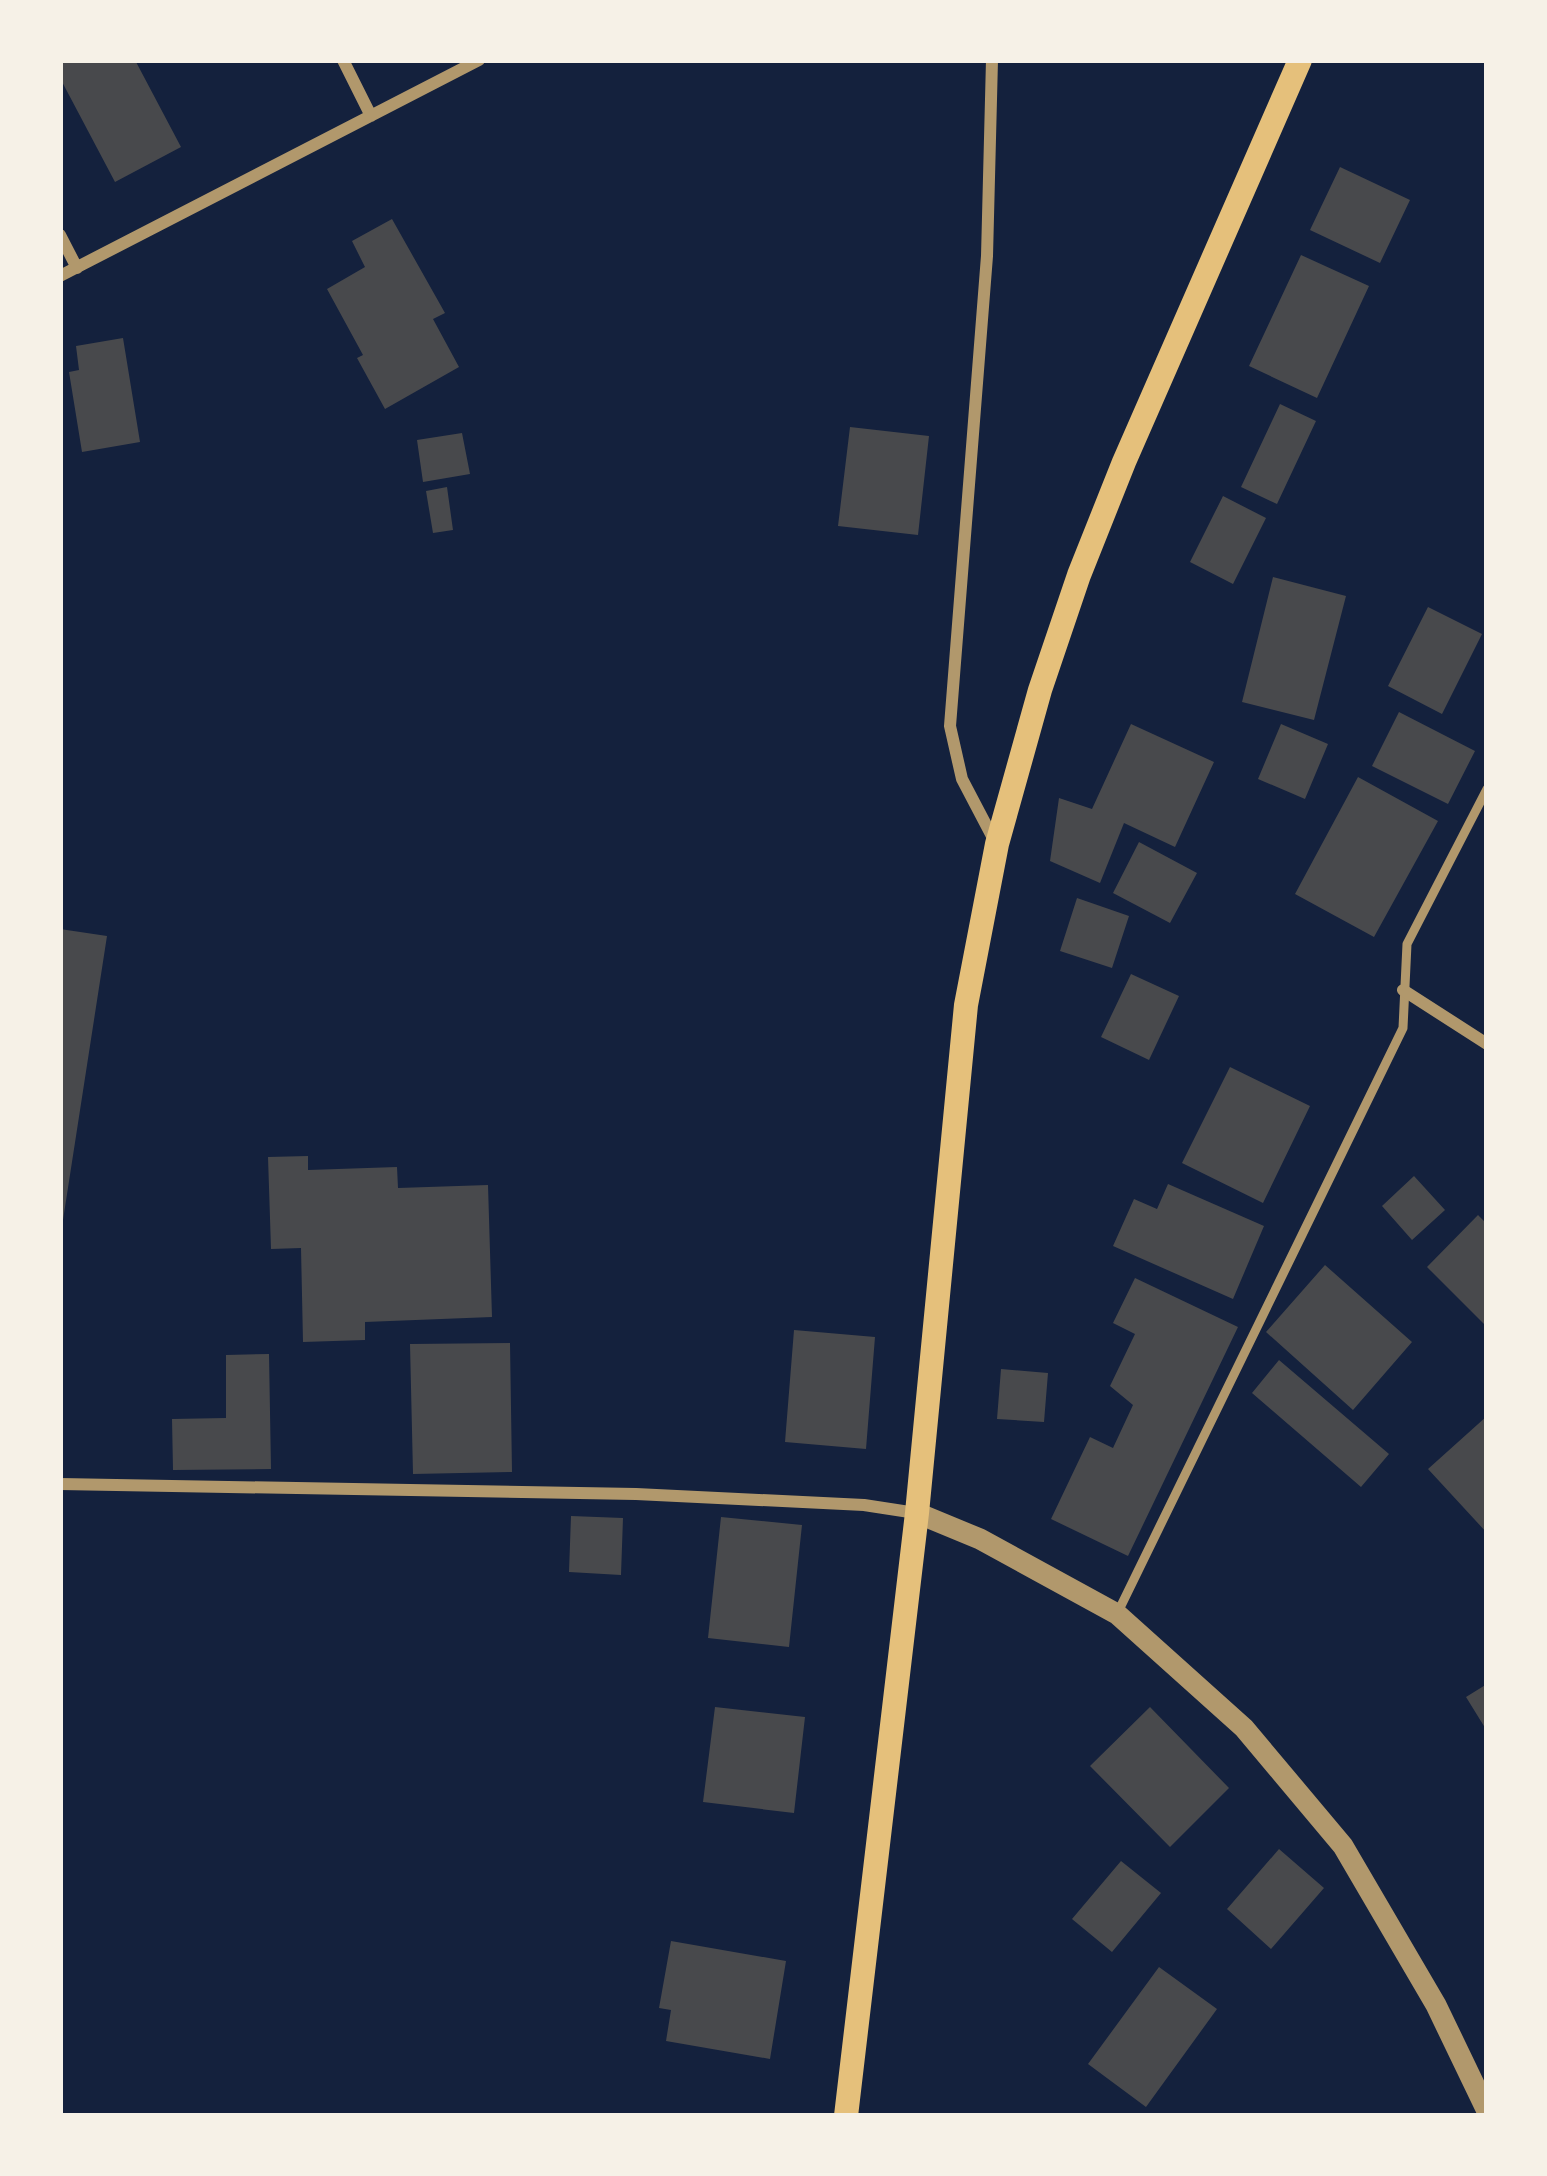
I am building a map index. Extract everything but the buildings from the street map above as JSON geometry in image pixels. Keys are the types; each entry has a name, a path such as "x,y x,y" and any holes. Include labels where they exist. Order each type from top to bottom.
{"main road":[{"path":"845,2116 917,1513 966,1004 997,844 1040,690 1079,575 1300,60"}],"street":[{"path":"343,60 371,116"},
{"path":"60,276 478,60"},
{"path":"992,60 987,256 950,726 962,779 997,844"},
{"path":"60,235 77,268"},
{"path":"1403,990 1487,1044"},
{"path":"60,1484 636,1494 864,1505 917,1513 1019,1558 1117,1614 1244,1728 1343,1846 1436,2006 1487,2111"}],"lane":[{"path":"1117,1614 1403,1028 1406,944 1487,789"}]}
